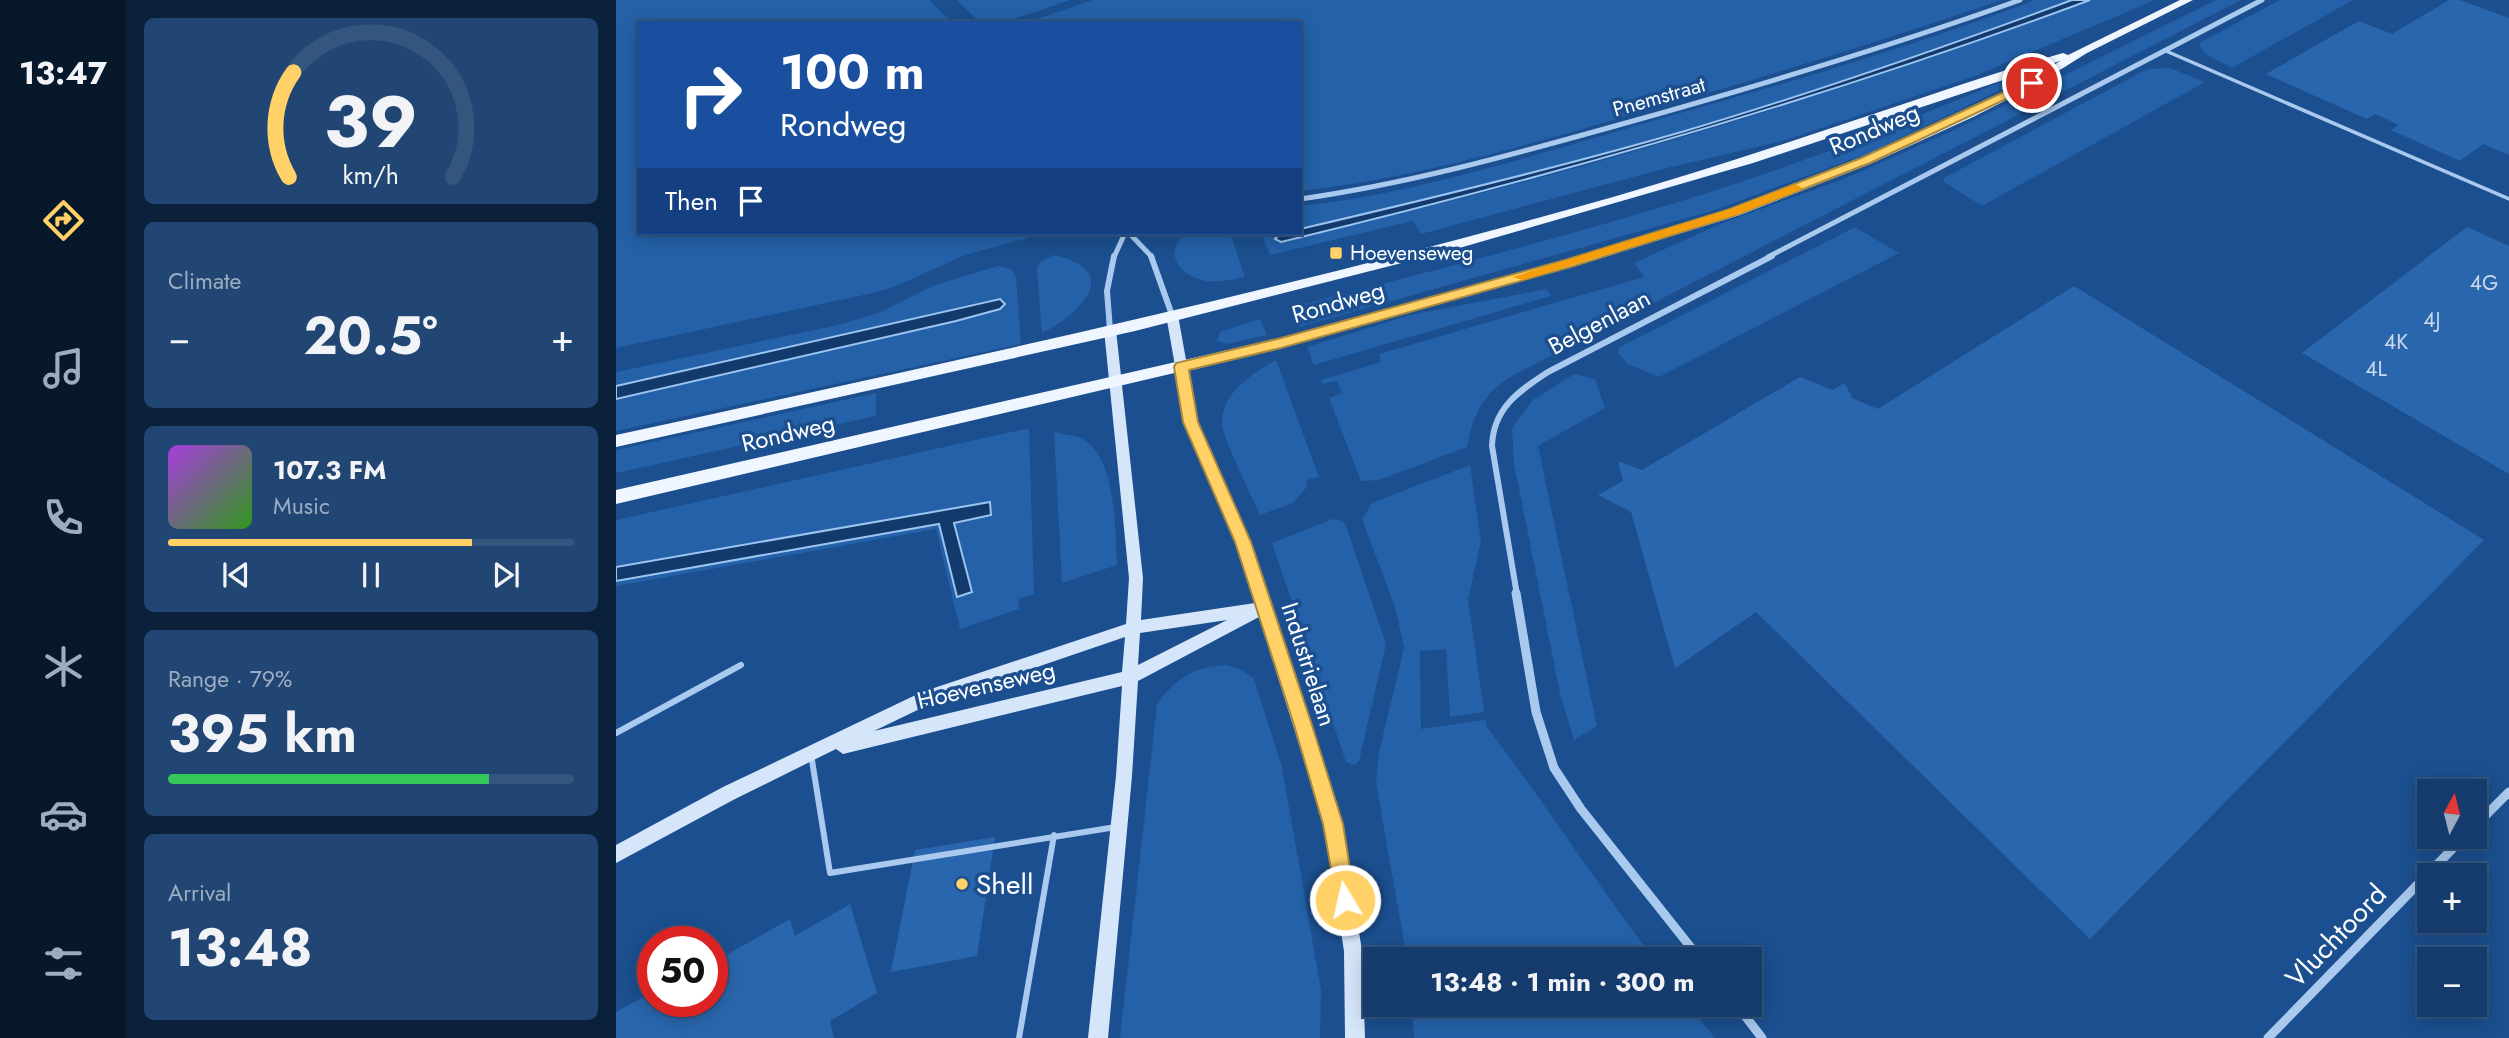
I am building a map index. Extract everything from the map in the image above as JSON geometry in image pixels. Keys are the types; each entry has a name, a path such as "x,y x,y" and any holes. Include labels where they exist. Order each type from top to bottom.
{"main road":[{"name":"Rondweg","path":"616,496 1281,343 1556,266 1735,212 1866,161 1969,114 2032,83 2083,51 2188,0"},
{"name":"Rondweg","path":"616,441 1110,330 1444,248 1726,168 1870,122 2011,71 2083,51"},
{"name":"Industrielaan","path":"1172,315 1191,422 1243,542 1333,824 1353,951 1354,1038"},
{"path":"1098,1038 1135,627 1134,547 1110,330"},
{"name":"Hoevenseweg","path":"616,854 729,793 928,697 1135,627 1265,608"},
{"name":"Hoevenseweg","path":"811,754 919,725 1131,677 1265,608"}],"street":[{"name":"Pnemstraat","path":"1302,199 1350,193 1455,171 1792,75 2020,0"},
{"name":"Belgenlaan","path":"1690,947 1581,809 1554,768 1536,712 1525,653 1490,430 1496,417 1514,394 1548,372 2262,0"},
{"path":"1110,330 1106,294 1110,261 1126,235"},
{"path":"1129,235 1151,256 1172,315"},
{"path":"2487,814 2509,792"},
{"name":"Vluchtoord","path":"2268,1038 2452,849"},
{"path":"1746,1017 1762,1038"}],"lane":[{"path":"2166,51 2509,199"},
{"path":"616,733 740,665"},
{"path":"811,754 830,873 1054,835 1119,827"},
{"path":"1019,1038 1054,835"}],"shaded area":[{"path":"616,0 929,0 951,21 637,21 637,235 1039,235 965,255 894,287 873,293 616,348"},
{"path":"956,0 1070,0 1009,21 979,21"},
{"path":"1093,0 2002,0 1765,76 1542,140 1422,171 1302,191 1302,21 1031,21"},
{"path":"2035,0 2072,0 1783,101 1685,131 1493,183 1302,229 1302,206 1423,185 1504,164 1831,69"},
{"path":"2072,0 2090,0 1790,103 1588,163 1384,217 1281,242 1275,239 1279,235 1302,235 1302,229 1493,183 1685,131 1783,101"},
{"path":"2090,0 2155,0 1975,76 1783,141 1667,168 1421,234 1413,221 1270,255 1262,235 1282,235 1275,239 1281,242 1542,177 1779,108"},
{"path":"2216,0 2241,0 1512,376 1494,390 1481,406 1472,425 1467,447 1379,480 1361,481 1329,398 1342,393 1337,381 1322,384 1321,380 1381,362 1379,354 1644,277 1634,263 1720,224 1846,178 1952,131"},
{"path":"2280,0 2353,0 2232,68 2207,55 2199,46 2201,42"},
{"path":"2043,64 2048,67 1869,153 1712,211 1299,327 1292,307 1548,240 1701,195 1874,134"},
{"path":"2170,68 2205,82 1982,206 1944,182 1944,178 2147,69"},
{"path":"1855,227 1899,253 1659,377 1628,364 1617,352 1620,347"},
{"path":"1184,235 1231,235 1245,277 1212,281 1189,275 1177,263 1175,249"},
{"path":"1054,255 1075,262 1087,271 1091,281 1089,292 1082,304 1057,325 1042,333 1037,271 1039,263"},
{"path":"998,266 1011,269 1016,277 1021,344 616,431 616,399 956,321 1000,309 1005,300 985,301 767,354 616,386 616,372 838,325 878,313 935,285"},
{"path":"1547,289 1551,296 1314,365 1307,347 1410,315"},
{"path":"1000,299 1005,304 1000,309 956,321 616,399 616,386"},
{"path":"1260,319 1267,335 1228,344 1217,341 1220,332"},
{"path":"1276,360 1319,477 1307,480 1306,488 1293,503 1260,515 1223,431 1223,413 1240,385"},
{"path":"1574,374 1595,379 1605,408 1538,446 1597,726 1574,740 1560,693 1514,463 1512,430 1533,400"},
{"path":"876,393 876,416 616,473 616,450"},
{"path":"1029,428 1034,594 1018,599 1019,609 960,629 936,529 616,586 616,581 939,524 957,597 972,592 954,522 991,515 990,502 616,567 616,520"},
{"path":"1054,432 1081,438 1093,447 1102,460 1112,495 1116,533 1117,565 1062,583"},
{"path":"1470,465 1481,541 1468,600 1484,712 1450,717 1446,649 1420,651 1421,729 1485,720 1487,727 1645,947 1405,947 1376,783 1379,752 1404,648 1395,607 1362,519 1372,503"},
{"path":"990,502 991,515 954,523 972,592 957,597 939,524 616,581 616,567"},
{"path":"1333,519 1343,521 1346,526 1386,644 1359,761 1354,765 1346,762 1272,543"},
{"path":"1227,665 1242,670 1254,679 1282,767 1321,990 1320,1038 1120,1038 1157,705 1178,681 1187,675 1205,668"},
{"path":"1413,1017 1698,1017 1715,1038 1414,1038"}],"building":[{"path":"2449,0 2460,0 2509,18 2509,155 2483,144 2460,161 2391,130 2399,125 2375,114 2367,119 2266,74 2359,21 2392,34"},
{"path":"2467,227 2509,246 2509,474 2302,353"},
{"path":"2074,286 2484,540 2090,939 1756,612 1675,668 1631,512 1598,495 1623,481 1618,461 1642,470 1800,377 1832,390 1845,383 1852,398 1878,409"},
{"path":"995,837 977,956 891,972 915,850"},
{"path":"850,904 877,993 830,1021 834,1038 616,1038 616,1012 637,1001 637,1017 728,1017 728,954 790,919 795,936"}],"slow traffic":[{"path":"1518,277 1735,212 1796,188"}],"place":[{"name":"Hoevenseweg","path":"1336,253"},
{"name":"Shell","path":"962,884"}],"route":[{"path":"1345,900 1333,824 1303,725 1243,542 1191,422 1181,367 1281,343 1569,263 1735,212 1866,161 2032,83"}]}
